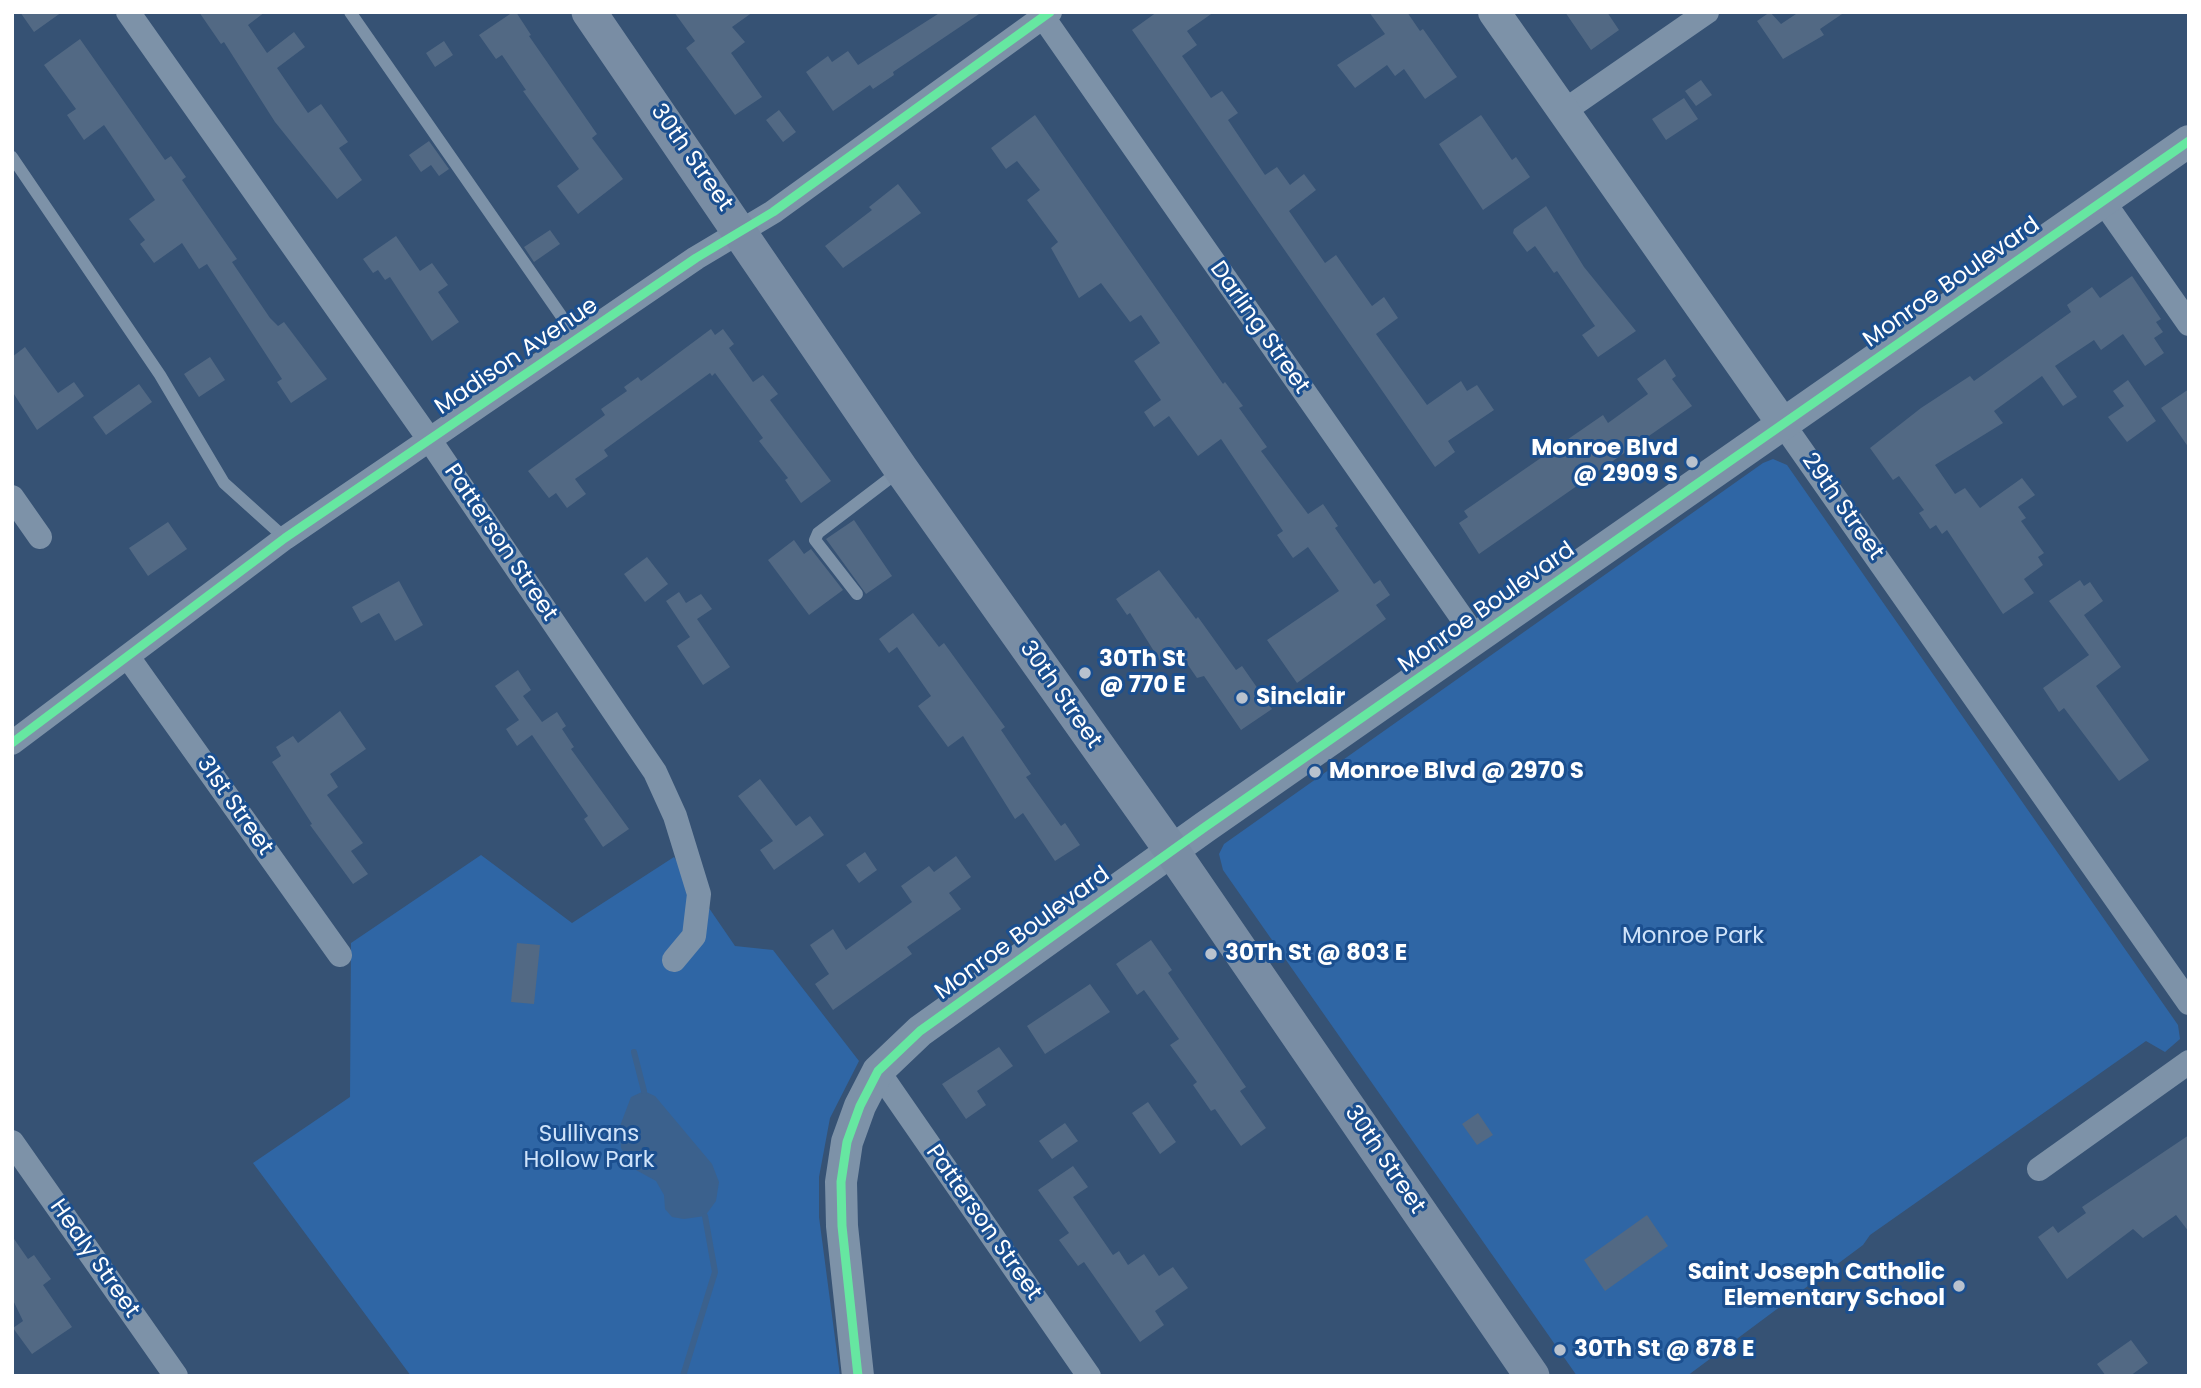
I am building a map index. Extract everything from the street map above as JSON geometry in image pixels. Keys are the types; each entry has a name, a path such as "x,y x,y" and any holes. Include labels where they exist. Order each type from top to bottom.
{"main road":[{"name":"30th Street","path":"589,12 901,469 1172,851 1532,1376"}],"street":[{"name":"Patterson Street","path":"128,12 429,439 655,772 689,855 699,894 694,936 674,960"},
{"name":"29th Street","path":"1494,12 2189,1003"},
{"path":"1564,111 1707,12"},
{"name":"Madison Avenue","path":"12,743 285,538 741,231 1046,15"},
{"name":"Darling Street","path":"1046,15 1476,638"},
{"name":"Monroe Boulevard","path":"858,1376 842,1226 841,1182 847,1142 860,1106 878,1071 920,1031 1172,851 2189,141"},
{"path":"2103,201 2189,324"},
{"path":"12,497 40,537"},
{"name":"31st Street","path":"128,657 340,955"},
{"path":"2039,1169 2189,1062"},
{"name":"Patterson Street","path":"878,1071 1089,1376"},
{"name":"Healy Street","path":"12,1142 176,1376"}],"lane":[{"path":"350,12 578,341"},
{"path":"12,157 160,375 224,483 285,538"},
{"path":"857,594 815,540 818,533 901,469"}],"green space":[{"name":"Monroe Park","path":"1773,459 1787,465 2178,1025 2180,1039 2165,1052 2146,1041 1870,1235 1863,1245 1687,1376 1577,1376 1223,870 1219,854 1224,844 1763,463"},
{"name":"Sullivans Hollow Park","path":"481,855 572,923 674,857 735,946 773,950 859,1061 830,1118 819,1177 819,1217 840,1376 411,1376 253,1163 350,1097 351,943"}],"shaded area":[{"path":"644,1091 655,1096 712,1164 719,1182 716,1201 705,1216 684,1219 672,1217 665,1209 664,1195 656,1181 636,1170 621,1148 620,1126 631,1097"}],"building":[{"path":"20,12 62,12 34,32"},
{"path":"199,12 265,12 248,25 267,53 294,32 305,47 277,68 308,113 321,104 348,142 339,148 362,180 337,199 275,122 224,42 221,44"},
{"path":"516,12 531,35 529,36 597,134 592,138 623,179 578,214 557,186 579,169 523,91 526,90 502,55 496,59 479,35"},
{"path":"674,12 753,12 732,27 745,42 731,53 762,97 735,115 686,48 695,41"},
{"path":"941,12 982,12 893,72 894,75 873,89 870,85 833,111 806,72 828,56 832,62 848,51 858,65"},
{"path":"1157,12 1214,12 1187,31 1197,45 1182,56 1211,98 1222,91 1238,113 1228,120 1265,175 1277,167 1290,185 1304,174 1316,190 1289,211 1325,263 1336,255 1372,306 1384,297 1398,318 1376,334 1427,405 1461,381 1467,391 1477,385 1494,410 1448,441 1455,452 1435,467 1132,30"},
{"path":"1369,12 1407,12 1420,31 1423,29 1457,77 1425,99 1404,69 1395,76 1387,65 1355,88 1337,65 1385,34"},
{"path":"1565,12 1607,12 1619,30 1591,50"},
{"path":"1770,12 1781,24 1799,12 1845,12 1820,29 1824,35 1783,59 1757,21"},
{"path":"80,39 165,160 171,156 186,177 182,180 237,259 232,262 270,318 278,326 284,322 327,379 291,403 277,382 282,379 207,264 199,269 182,243 154,263 140,244 145,240 129,219 155,200 104,125 84,140 67,115 76,109 44,65"},
{"path":"444,41 453,55 435,67 426,53"},
{"path":"1701,80 1712,95 1696,106 1685,91"},
{"path":"1684,98 1698,119 1666,140 1652,119"},
{"path":"779,110 796,132 783,142 766,120"},
{"path":"1035,115 1223,384 1225,382 1243,406 1239,408 1267,447 1261,451 1308,514 1323,504 1338,526 1335,528 1374,584 1380,580 1390,595 1376,605 1386,619 1297,683 1267,640 1339,591 1308,547 1293,558 1277,535 1283,531 1221,439 1198,456 1169,416 1154,427 1144,412 1161,400 1134,361 1160,343 1141,315 1130,322 1101,283 1079,298 1051,248 1058,242 1027,200 1040,190 1017,161 1006,169 991,148"},
{"path":"1481,115 1512,160 1516,157 1530,177 1483,210 1439,144"},
{"path":"429,141 449,169 439,176 431,165 421,172 409,155"},
{"path":"898,184 921,213 843,268 825,246 872,210 869,207"},
{"path":"1546,206 1584,267 1636,331 1598,357 1582,335 1595,326 1557,271 1554,273 1535,246 1527,252 1513,233 1514,229"},
{"path":"550,230 560,244 534,262 524,247"},
{"path":"396,236 420,271 432,263 448,285 438,292 459,322 432,341 390,277 385,280 378,270 373,273 363,259"},
{"path":"2132,276 2161,319 2156,322 2163,332 2154,338 2164,353 2145,366 2123,334 2101,350 2094,340 2055,366 2077,397 2063,406 2042,376 1994,411 2003,423 1935,465 1955,494 1965,488 1980,508 2022,478 2035,495 2018,507 2026,518 2021,521 2044,553 2038,557 2043,565 2024,579 2034,593 2003,614 1947,530 1942,534 1936,525 1930,529 1919,513 1924,510 1899,476 1893,480 1870,448 1921,408 1970,376 1974,381 2071,312 2067,305 2092,287 2100,298"},
{"path":"711,329 715,335 723,329 734,344 729,348 753,382 763,375 778,394 770,400 831,481 801,503 785,480 788,478 759,441 763,438 715,373 712,376 710,373 604,450 608,456 575,479 586,494 567,508 556,493 549,498 528,471 605,415 601,409 627,391 624,387 638,377 641,381"},
{"path":"25,347 58,393 74,382 84,396 37,430 12,391 12,357"},
{"path":"210,357 225,380 199,397 184,374"},
{"path":"1665,359 1676,376 1672,379 1692,406 1479,554 1459,523 1468,517 1464,511 1603,415 1608,423 1648,394 1637,379"},
{"path":"2128,380 2156,421 2127,442 2108,417 2124,406 2113,391"},
{"path":"139,384 152,402 106,435 93,417"},
{"path":"2189,389 2189,448 2161,408"},
{"path":"854,520 892,576 866,594 826,539"},
{"path":"168,522 187,549 148,576 129,548"},
{"path":"794,540 804,554 811,549 843,590 809,615 768,560"},
{"path":"647,557 668,584 645,602 624,574"},
{"path":"1159,570 1196,619 1198,617 1236,670 1242,666 1272,709 1241,730 1204,676 1197,678 1179,652 1162,664 1130,613 1127,615 1116,599"},
{"path":"2080,580 2084,586 2090,582 2103,601 2084,615 2121,667 2096,686 2149,760 2119,781 2064,708 2059,712 2043,688 2089,655 2049,601"},
{"path":"399,581 423,625 395,641 379,613 361,623 352,607"},
{"path":"679,592 686,603 701,594 712,609 697,619 730,667 703,685 677,646 690,637 666,601"},
{"path":"913,613 939,647 944,643 1005,727 1001,730 1031,774 1026,777 1061,826 1065,823 1080,845 1055,861 1023,813 1015,819 963,736 948,747 918,706 931,696 897,647 889,653 879,639"},
{"path":"518,670 531,690 523,696 542,722 557,712 566,726 562,729 574,747 571,749 629,829 603,847 584,819 588,816 532,735 517,746 506,729 519,720 495,686"},
{"path":"340,711 366,749 330,774 338,787 327,795 363,843 351,851 368,874 353,884 310,825 312,824 272,762 281,756 276,747 293,736 298,743"},
{"path":"760,779 796,826 810,816 824,835 774,870 760,850 773,841 738,796"},
{"path":"865,852 877,870 859,883 846,865"},
{"path":"956,856 971,877 949,893 961,909 907,947 912,954 833,1010 815,984 829,974 810,945 833,929 846,950 912,902 901,886 929,866 934,872"},
{"path":"1151,940 1172,970 1168,973 1246,1087 1240,1091 1266,1128 1241,1146 1215,1109 1211,1111 1193,1085 1197,1082 1170,1045 1179,1039 1144,990 1137,995 1116,964"},
{"path":"517,943 540,945 534,1004 511,1002"},
{"path":"1090,984 1110,1012 1045,1054 1027,1026"},
{"path":"999,1047 1013,1066 977,1091 986,1105 966,1119 942,1084"},
{"path":"1148,1102 1176,1142 1160,1154 1132,1113"},
{"path":"1478,1113 1493,1135 1477,1145 1462,1124"},
{"path":"1065,1123 1078,1141 1052,1159 1039,1141"},
{"path":"2189,1135 2189,1232 2176,1215 2143,1238 2133,1229 2067,1279 2038,1237 2053,1226 2058,1233 2086,1213 2082,1207"},
{"path":"1073,1166 1088,1187 1073,1197 1113,1255 1119,1251 1128,1265 1144,1254 1159,1276 1173,1267 1188,1288 1155,1311 1164,1325 1140,1342 1084,1262 1078,1266 1059,1240 1069,1233 1038,1190"},
{"path":"1647,1215 1668,1246 1605,1291 1584,1260"},
{"path":"12,1236 28,1259 34,1255 51,1279 43,1285 72,1327 32,1354 13,1328 23,1321 12,1298"},
{"path":"2131,1340 2148,1363 2130,1376 2106,1376 2097,1364"}],"waterway":[{"path":"634,1052 644,1091"},
{"path":"683,1376 715,1272 705,1216"}],"cycle path":[{"path":"12,743 285,538 696,258 773,212 1050,12"},
{"path":"858,1376 842,1226 841,1182 847,1142 860,1106 878,1071 920,1031 1205,827 2189,141"}],"place":[{"name":"Monroe Blvd @ 2909 S","path":"1692,462"},
{"name":"30Th St @ 770 E","path":"1085,673"},
{"name":"Sinclair","path":"1242,698"},
{"name":"Monroe Blvd @ 2970 S","path":"1315,772"},
{"name":"30Th St @ 803 E","path":"1211,954"},
{"name":"Saint Joseph Catholic Elementary School","path":"1959,1286"},
{"name":"30Th St @ 878 E","path":"1560,1350"}]}
